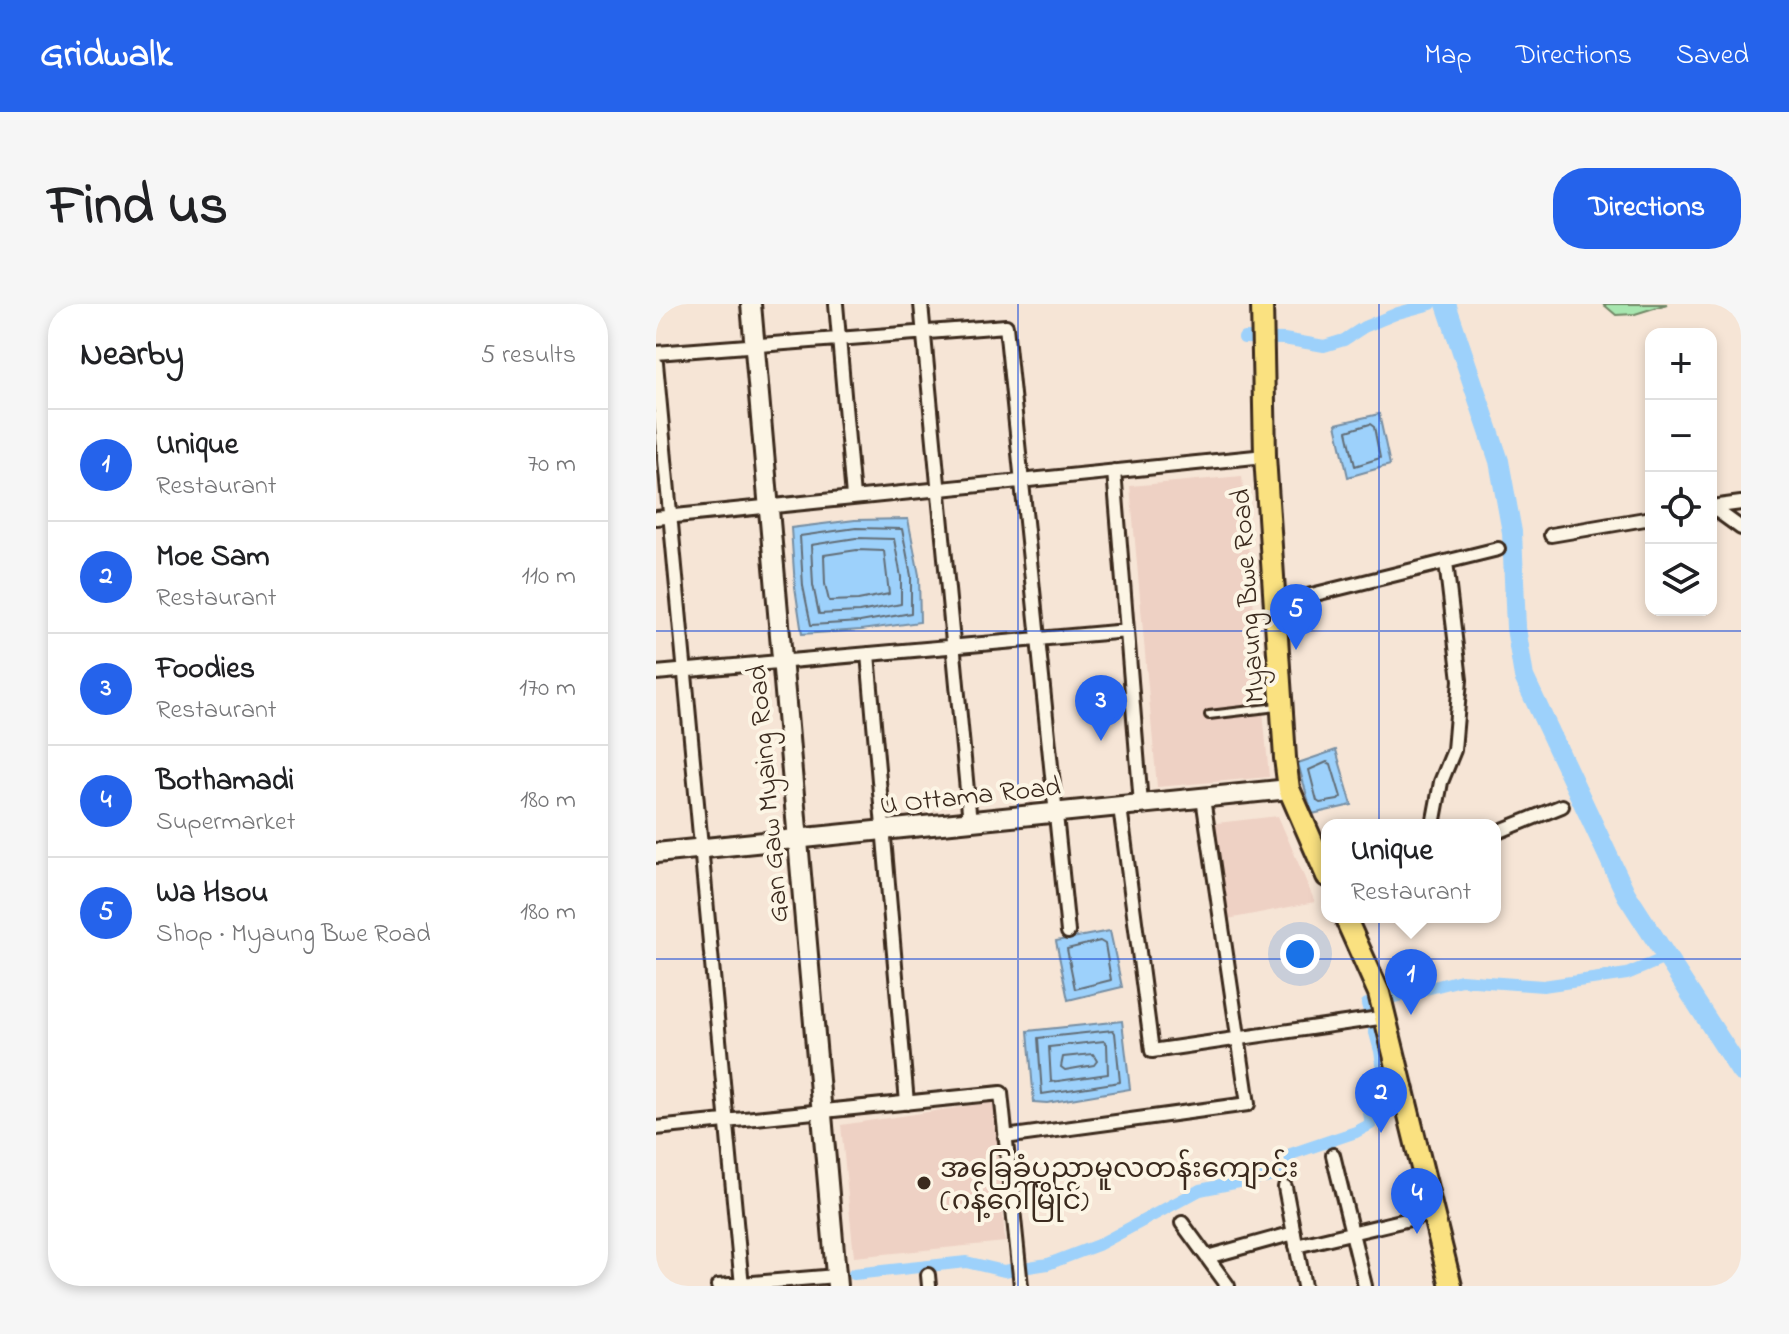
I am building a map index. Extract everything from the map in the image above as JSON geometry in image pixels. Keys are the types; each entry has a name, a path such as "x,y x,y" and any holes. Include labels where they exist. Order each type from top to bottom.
{"main road":[{"name":"Myaung Bwe Road","path":"1262,304 1265,456 1289,789 1321,862"},
{"path":"1347,923 1378,1011 1435,1213 1451,1286"}],"street":[{"name":"Gan Gaw Myaing Road","path":"751,304 836,1280"},
{"path":"836,304 853,497"},
{"path":"921,304 970,822"},
{"path":"656,353 1006,326 1068,932"},
{"path":"656,363 742,1285"},
{"path":"656,518 1265,456"},
{"path":"1114,471 1141,804"},
{"path":"1717,506 1741,503"},
{"path":"1717,511 1741,528"},
{"path":"1551,535 1645,519"},
{"path":"1275,604 1498,549"},
{"path":"1434,819 1441,782 1454,750 1460,680 1446,562"},
{"path":"656,673 1127,631"},
{"path":"868,654 907,1103"},
{"name":"U Ottama Road","path":"656,853 1289,789"},
{"path":"1005,1137 1248,1104 1203,798"},
{"path":"1501,831 1562,806"},
{"path":"1120,807 1152,1051 1238,1039 1378,1011"},
{"path":"656,1128 1001,1093 1020,1274"},
{"path":"1333,1155 1365,1286"},
{"path":"1285,1187 1304,1286"},
{"path":"1207,1257 1295,1240 1352,1233 1435,1213"},
{"path":"1182,1223 1228,1286"},
{"path":"718,1286 836,1280"}],"lane":[{"path":"1209,715 1282,707"}],"shaded area":[{"path":"1242,476 1269,777 1157,787 1130,486"},
{"path":"1278,816 1315,902 1223,920 1208,824"},
{"name":"အခြေခံပညာမူလတန်းကျောင်း (ဂန့်ဂေါ်မြိုင်)","path":"995,1102 1005,1242 854,1257 841,1125"}],"green space":[{"path":"1603,304 1667,304 1635,314 1616,315"}],"water":[{"path":"1379,414 1390,465 1348,477 1336,424"},
{"path":"908,519 919,575 920,622 802,634 791,528 855,520"},
{"path":"1336,750 1352,805 1312,814 1298,763"},
{"path":"1110,931 1122,987 1068,1000 1056,941"},
{"path":"1122,1021 1130,1089 1047,1103 1034,1102 1028,1031"}],"waterway":[{"path":"1244,338 1284,339 1324,346 1344,340 1364,327 1398,313 1431,304"},
{"path":"1446,304 1499,461 1512,532 1516,628 1524,677 1626,894 1741,1072"},
{"path":"854,1274 966,1262 1004,1271 1048,1264 1098,1245 1200,1190 1273,1175 1291,1154 1356,1132 1371,1124 1367,1102 1386,1089 1380,1051 1367,1004 1461,980 1543,986 1627,974 1665,958"}],"place":[{"name":"Wa Hsou","path":"1296,650"},
{"name":"Foodies","path":"1101,741"},
{"name":"Unique","path":"1411,1015"},
{"name":"Moe Sam","path":"1381,1133"},
{"name":"အခြေခံပညာမူလတန်းကျောင်း (ဂန့်ဂေါ်မြိုင်)","path":"924,1183"},
{"name":"Bothamadi","path":"1417,1234"}]}
